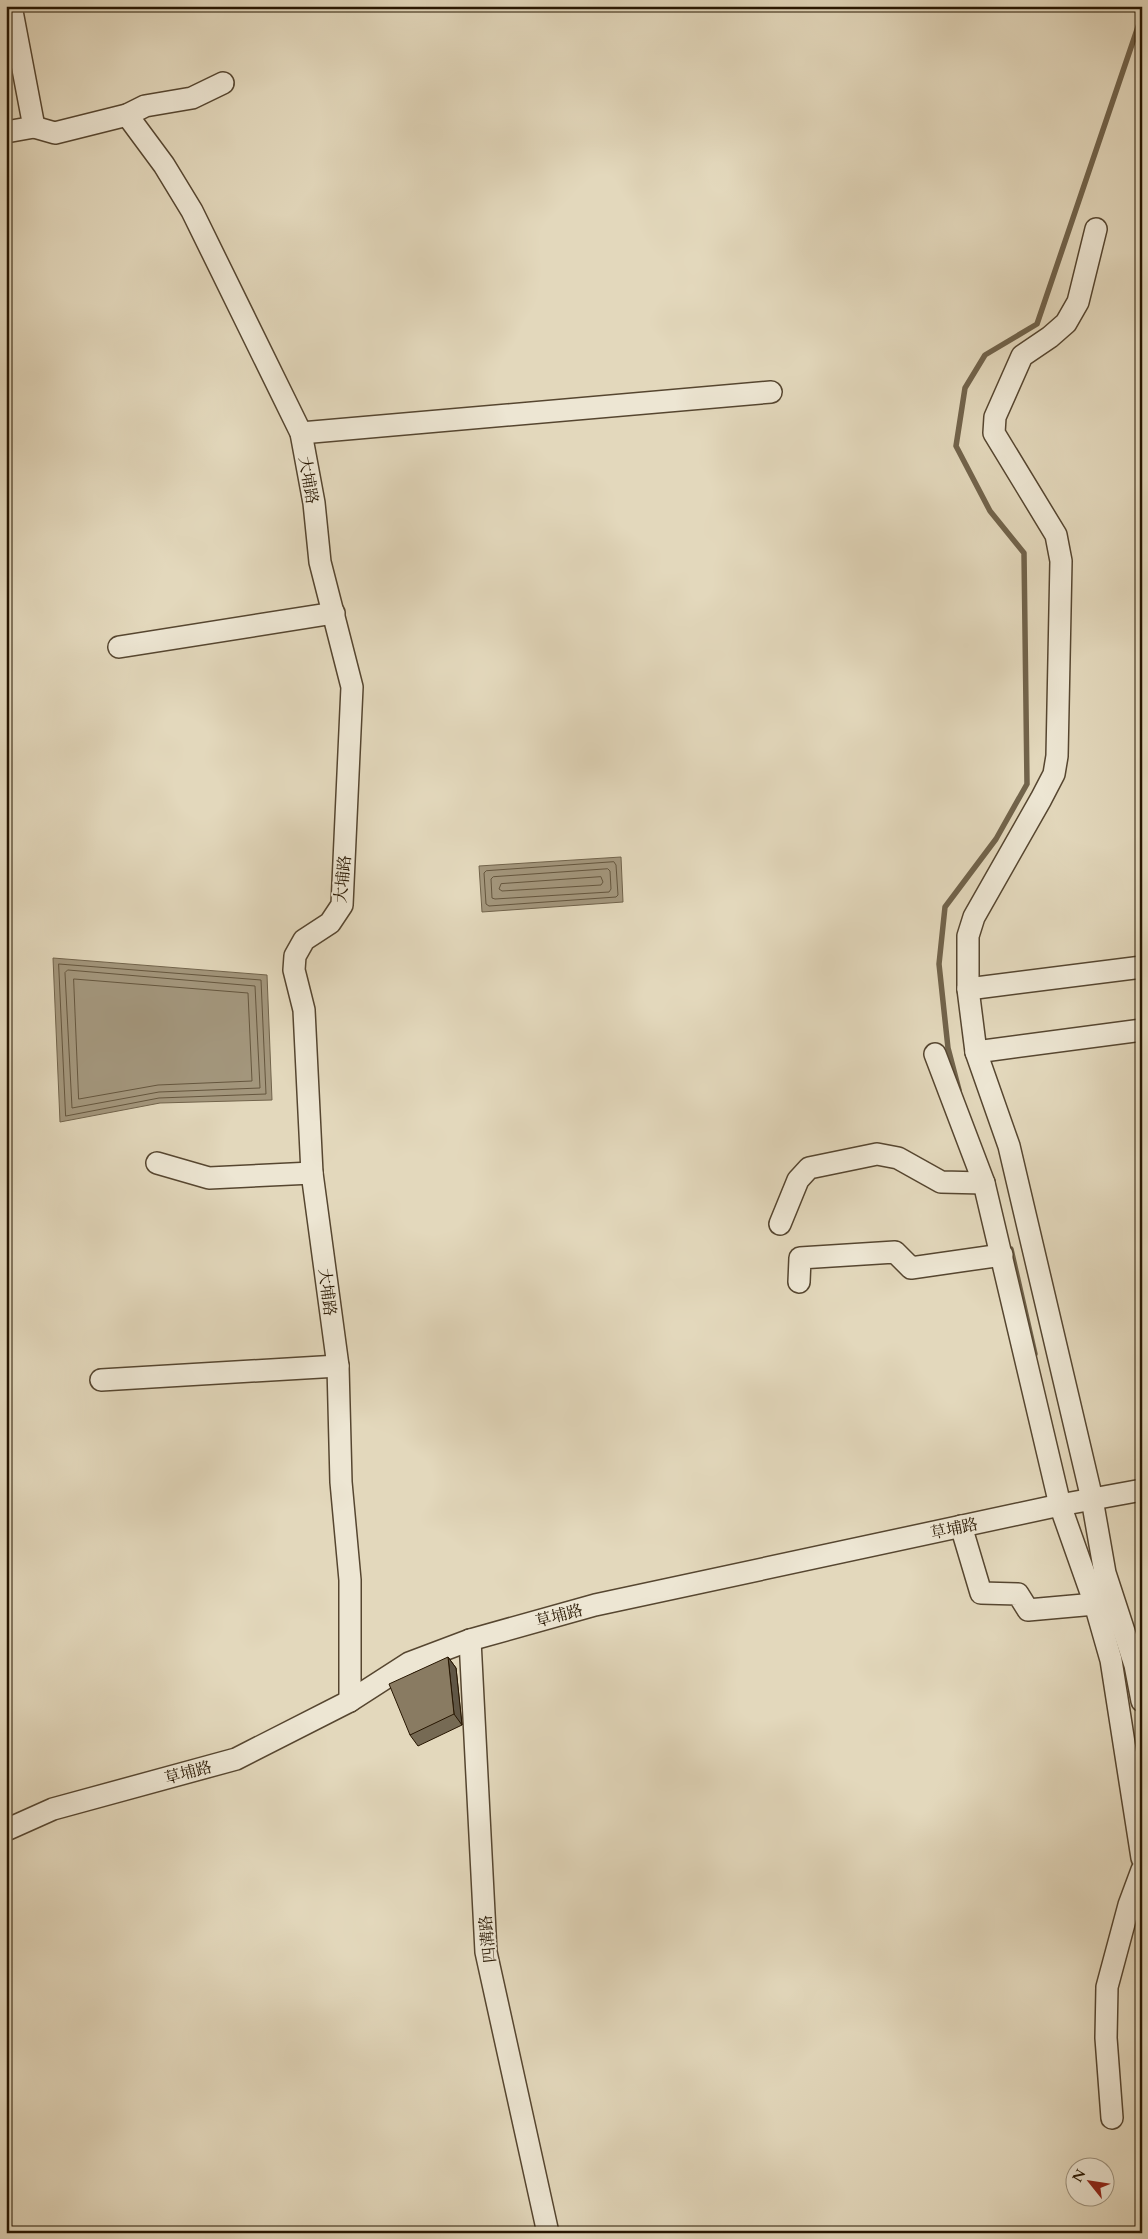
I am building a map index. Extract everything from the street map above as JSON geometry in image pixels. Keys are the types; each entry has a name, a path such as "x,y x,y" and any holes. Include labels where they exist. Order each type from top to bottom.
{"street":[{"path":"11,6 34,127"},
{"path":"6,132 34,127 55,133 127,115 145,106 192,98 223,83"},
{"name":"大埔路","path":"127,115 164,165 192,210 301,433 314,503 320,562 352,687 342,905 330,923 304,940 295,956 294,970 304,1010 312,1173 338,1366 342,1482 350,1580 350,1701"},
{"path":"1096,229 1078,302 1066,323 1050,337 1022,356 995,417 994,433 1056,535 1061,561 1057,756 1054,774 974,917 968,936 968,988 976,1052 1009,1146 1092,1499 1106,1573 1135,1665 1142,1701"},
{"path":"301,433 771,392"},
{"path":"119,647 334,614"},
{"path":"968,988 1142,967"},
{"path":"976,1052 1142,1030"},
{"path":"935,1054 984,1183 1060,1505 1095,1604 1112,1660 1142,1858"},
{"path":"780,1224 798,1180 809,1168 877,1154 898,1158 940,1182 984,1183"},
{"path":"157,1163 208,1178 312,1173"},
{"path":"799,1282 800,1258 895,1252 911,1268 1002,1255"},
{"path":"101,1380 338,1366"},
{"name":"草埔路","path":"6,1830 53,1809 236,1759 350,1701 409,1663 470,1640 595,1605 1060,1505 1142,1490"},
{"path":"961,1526 980,1593 1018,1594 1028,1610 1095,1604"},
{"name":"四溝路","path":"470,1640 486,1952 548,2233"},
{"path":"1112,2118 1106,2038 1107,1987 1128,1905 1142,1870"}],"water":[{"path":"621,857 623,902 482,912 479,866"},
{"path":"53,958 267,975 272,1100 160,1103 60,1122"}],"building":[{"path":"448,1657 454,1714 410,1735 389,1684"}],"waterway":[{"path":"959,1090 948,1048 939,964 945,907 996,839 1027,784 1024,553 990,511 956,446 965,388 985,355 1037,324 1142,15"},
{"path":"1011,1249 1035,1354"}]}
